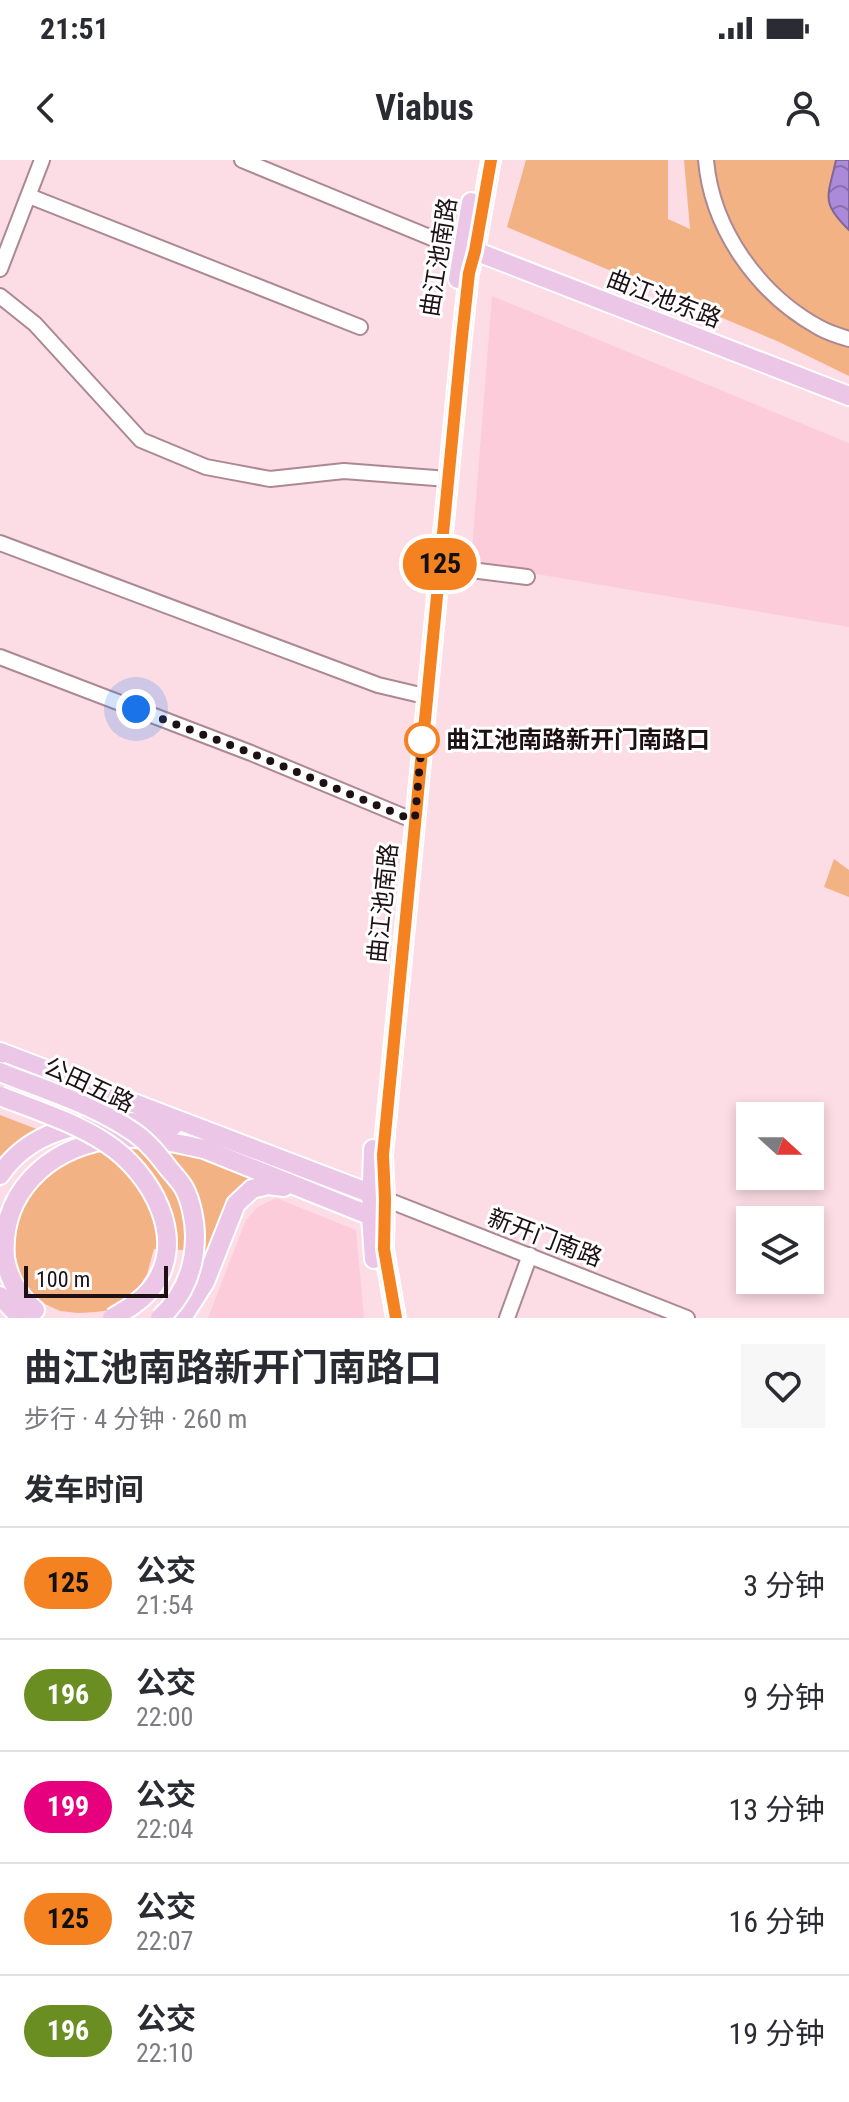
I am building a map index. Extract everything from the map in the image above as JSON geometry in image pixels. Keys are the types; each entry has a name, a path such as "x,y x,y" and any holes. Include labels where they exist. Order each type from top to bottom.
{"main road":[{"name":"曲江池南路","path":"410,818 416,694 480,160"},
{"name":"曲江池南路","path":"468,250 491,160"},
{"name":"曲江池东路","path":"468,250 849,396"},
{"name":"曲江池南路","path":"396,1318 372,1158 439,566 443,478"},
{"path":"0,1052 378,1196"},
{"name":"公田五路","path":"0,1072 85,1106 125,1126 153,1149 185,1189 195,1224 195,1256 187,1281 171,1308 160,1318"},
{"name":"公田五路","path":"0,1096 85,1130 109,1145 146,1180 159,1204 167,1247 162,1268 151,1288 131,1307 112,1318"},
{"path":"0,1175 33,1142 50,1133 78,1125 137,1122 218,1137"},
{"path":"36,1315 11,1282 3,1249 3,1232 15,1195 28,1179 48,1161 71,1149 107,1139 176,1142 204,1149 371,1216"},
{"path":"182,1318 205,1282 236,1204 252,1189 268,1185 312,1192"},
{"name":"曲江池南路","path":"378,1196 371,1216 372,1251 384,1318"},
{"path":"0,1275 9,1292 36,1315"},
{"path":"0,1296 36,1315"}],"street":[{"path":"0,269 42,160"},
{"path":"242,160 468,250"},
{"path":"706,160 707,174 723,222 754,275 797,314 822,330 849,339"},
{"path":"29,196 360,327"},
{"path":"0,296 35,324 141,440 206,467 270,479 344,471 443,478"},
{"path":"0,543 378,685 416,694"},
{"path":"439,566 527,577"},
{"path":"0,657 410,818"},
{"name":"新开门南路","path":"378,1196 687,1318"},
{"path":"507,1318 530,1255"}],"shaded area":[{"path":"526,160 668,160 668,219 690,229 684,160 849,160 849,376 777,341 507,227"},
{"path":"492,296 849,443 849,627 471,563"},
{"path":"834,859 849,870 849,897 824,887"},
{"path":"0,1115 39,1130 0,1163"},
{"path":"129,1145 193,1154 259,1180 212,1251 154,1249 147,1274 139,1287 110,1310 78,1313 60,1311 45,1304 21,1280 12,1265 10,1246 22,1198 53,1168 93,1152"},
{"path":"276,1198 356,1230 364,1318 208,1318 246,1220 258,1207"}],"water":[{"path":"836,160 849,160 849,230 830,205 829,191"}],"bus line":[{"name":"125","path":"396,1318 384,1249 383,1155 462,337 469,273 491,160"}],"place":[{"name":"曲江池南路新开门南路口","path":"422,740"}],"route":[{"path":"136,709 405,817 415,818 422,740"}]}
